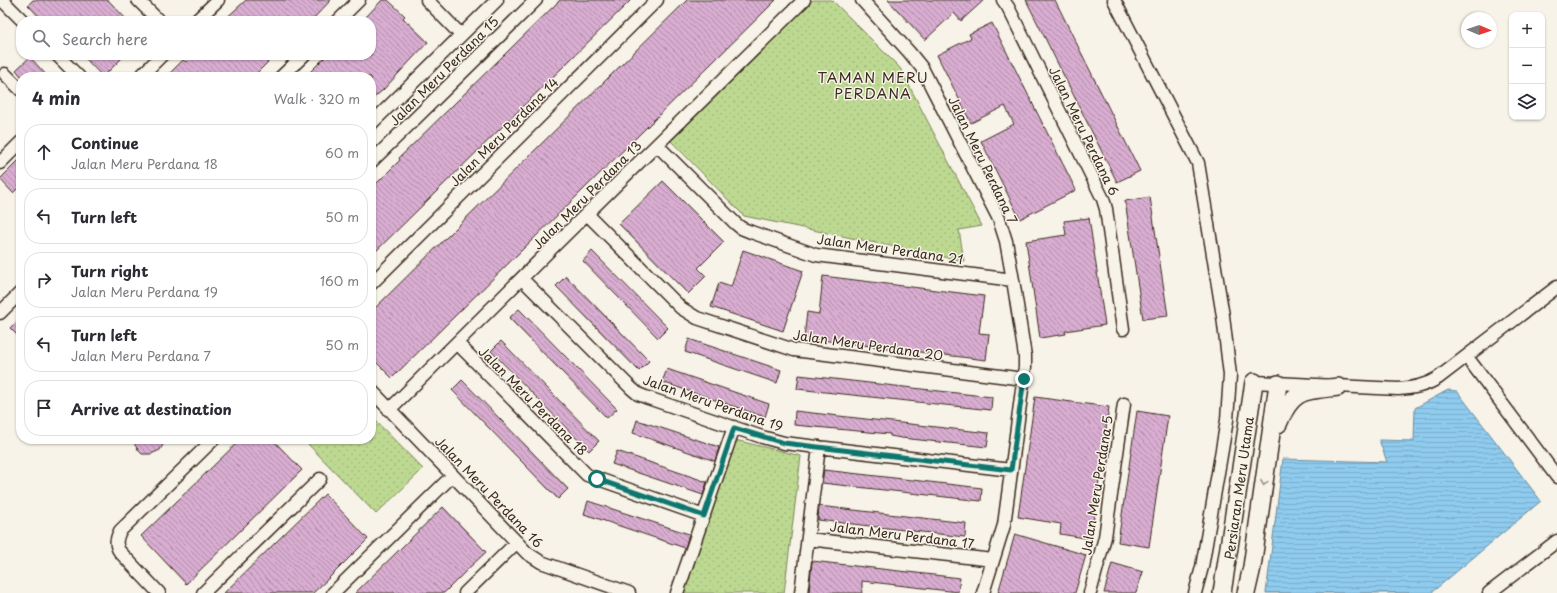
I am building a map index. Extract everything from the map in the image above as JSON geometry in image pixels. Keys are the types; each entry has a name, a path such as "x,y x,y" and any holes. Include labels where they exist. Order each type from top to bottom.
{"main road":[{"name":"Persiaran Meru Utama","path":"1222,593 1254,382"},
{"name":"Persiaran Meru Utama","path":"1246,593 1252,567 1278,384"},
{"path":"1270,445 1286,405 1291,399 1308,390 1338,387"}],"street":[{"path":"2,0 18,16"},
{"path":"138,0 154,16"},
{"path":"201,16 218,0"},
{"path":"343,16 359,0"},
{"path":"427,0 461,35"},
{"path":"376,119 497,0"},
{"name":"Jalan Meru Perdana 15","path":"376,157 536,0"},
{"name":"Jalan Meru Perdana 14","path":"376,279 657,0"},
{"name":"Jalan Meru Perdana 13","path":"390,410 804,0"},
{"name":"Jalan Meru Perdana 7","path":"862,0 922,68 1000,219 1006,241 1025,356 1024,379 1004,525 983,593"},
{"name":"Jalan Meru Perdana 6","path":"1003,0 1015,21 1103,199 1106,209 1123,329"},
{"path":"1114,0 1198,163 1223,316 1230,375 1227,420 1202,568 1195,593"},
{"path":"62,60 74,72"},
{"path":"145,72 157,60"},
{"path":"287,72 299,60"},
{"path":"5,74 16,85"},
{"name":"Jalan Meru Perdana 21","path":"656,145 735,223 751,232 816,254 1013,280"},
{"path":"0,163 16,147"},
{"name":"Jalan Meru Perdana 20","path":"587,214 681,308 697,318 794,350 1024,379"},
{"name":"Jalan Meru Perdana 19","path":"522,279 638,394 772,440 1011,470"},
{"path":"1254,382 1398,389 1418,387 1428,384 1467,357 1557,287"},
{"path":"0,313 16,299"},
{"name":"Jalan Meru Perdana 18","path":"457,343 587,475 704,516"},
{"path":"1467,357 1557,477"},
{"name":"Jalan Meru Perdana 16","path":"376,395 527,553 541,562 629,593"},
{"name":"Jalan Meru Perdana 5","path":"1090,593 1105,537 1124,404"},
{"path":"677,593 734,428"},
{"path":"159,593 117,548 116,542 120,531 209,444"},
{"path":"801,593 819,447"},
{"path":"334,593 452,476"},
{"path":"203,593 320,479"},
{"name":"Jalan Meru Perdana 17","path":"808,538 993,560"},
{"path":"465,593 516,542"},
{"path":"1489,593 1557,542"}],"green space":[{"path":"813,0 832,0 900,68 982,226 959,230 964,261 744,216 669,139"},
{"path":"376,421 423,469 376,514 308,444 376,444"},
{"path":"735,440 801,456 784,593 676,593"}],"water":[{"path":"1448,390 1457,391 1541,501 1431,593 1266,593 1283,459 1387,462 1379,440 1414,441 1415,408"}],"building":[{"path":"33,0 108,0 123,16 38,16 28,5"},
{"path":"246,0 331,0 316,16 228,16"},
{"path":"382,0 388,0 405,16 403,18 428,42 376,96 376,72 310,72 322,60 376,60 376,16 367,16"},
{"path":"560,0 631,0 376,251 376,184 400,160 399,158"},
{"path":"687,0 776,0 392,378 376,362 376,307"},
{"path":"888,0 984,0 961,21 954,13 925,40"},
{"path":"1026,0 1055,0 1140,171 1117,182"},
{"path":"992,23 1076,190 1020,219 981,141 1014,124 1005,106 971,123 937,55 971,38 969,34"},
{"path":"27,60 33,60 44,72 18,72 16,70"},
{"path":"87,60 120,60 108,72 98,72"},
{"path":"183,60 186,62 188,60 270,60 258,72 171,72"},
{"path":"16,163 16,190 13,193 0,179"},
{"path":"663,181 724,242 698,268 706,276 688,294 619,224"},
{"path":"1150,197 1168,316 1143,319 1125,201"},
{"path":"1089,218 1105,325 1065,331 1066,334 1040,338 1026,241 1066,235 1064,221"},
{"path":"743,250 803,271 783,331 711,307 719,283 731,287"},
{"path":"592,251 668,328 658,338 583,261"},
{"path":"566,276 649,361 639,371 556,286"},
{"path":"823,276 984,296 979,333 989,334 986,360 804,338 807,312 819,314"},
{"path":"519,309 617,409 607,418 509,318"},
{"path":"16,322 16,334 10,328"},
{"path":"689,339 781,370 777,383 685,352"},
{"path":"501,341 599,441 589,451 491,351"},
{"path":"667,369 769,404 765,417 662,382"},
{"path":"799,375 992,397 991,410 797,389"},
{"path":"462,380 568,489 558,499 452,390"},
{"path":"1035,397 1109,407 1091,539 1060,534 1061,524 1018,517"},
{"path":"795,411 989,433 987,447 901,438 890,436 890,434 794,425"},
{"path":"1137,411 1168,416 1149,547 1118,542"},
{"path":"637,420 719,447 715,461 633,433"},
{"path":"163,444 160,450 151,454 142,454 135,445"},
{"path":"236,444 277,444 302,470 186,584 141,536"},
{"path":"617,451 707,482 703,495 612,464"},
{"path":"824,470 982,488 981,501 822,483"},
{"path":"325,494 368,539 330,577 313,593 224,593"},
{"path":"588,501 689,534 685,548 584,514"},
{"path":"819,506 966,523 965,537 818,520"},
{"path":"443,507 486,552 444,593 355,593"},
{"path":"1015,534 1086,555 1075,593 998,593"},
{"path":"812,561 960,578 958,592 862,581 862,593 809,593"},
{"path":"1112,563 1143,572 1136,593 1104,593"}],"district":[{"name":"TAMAN MERU PERDANA","path":"873,86"}],"route":[{"path":"597,479 704,516 734,428 784,443 1011,470 1024,379"}]}
